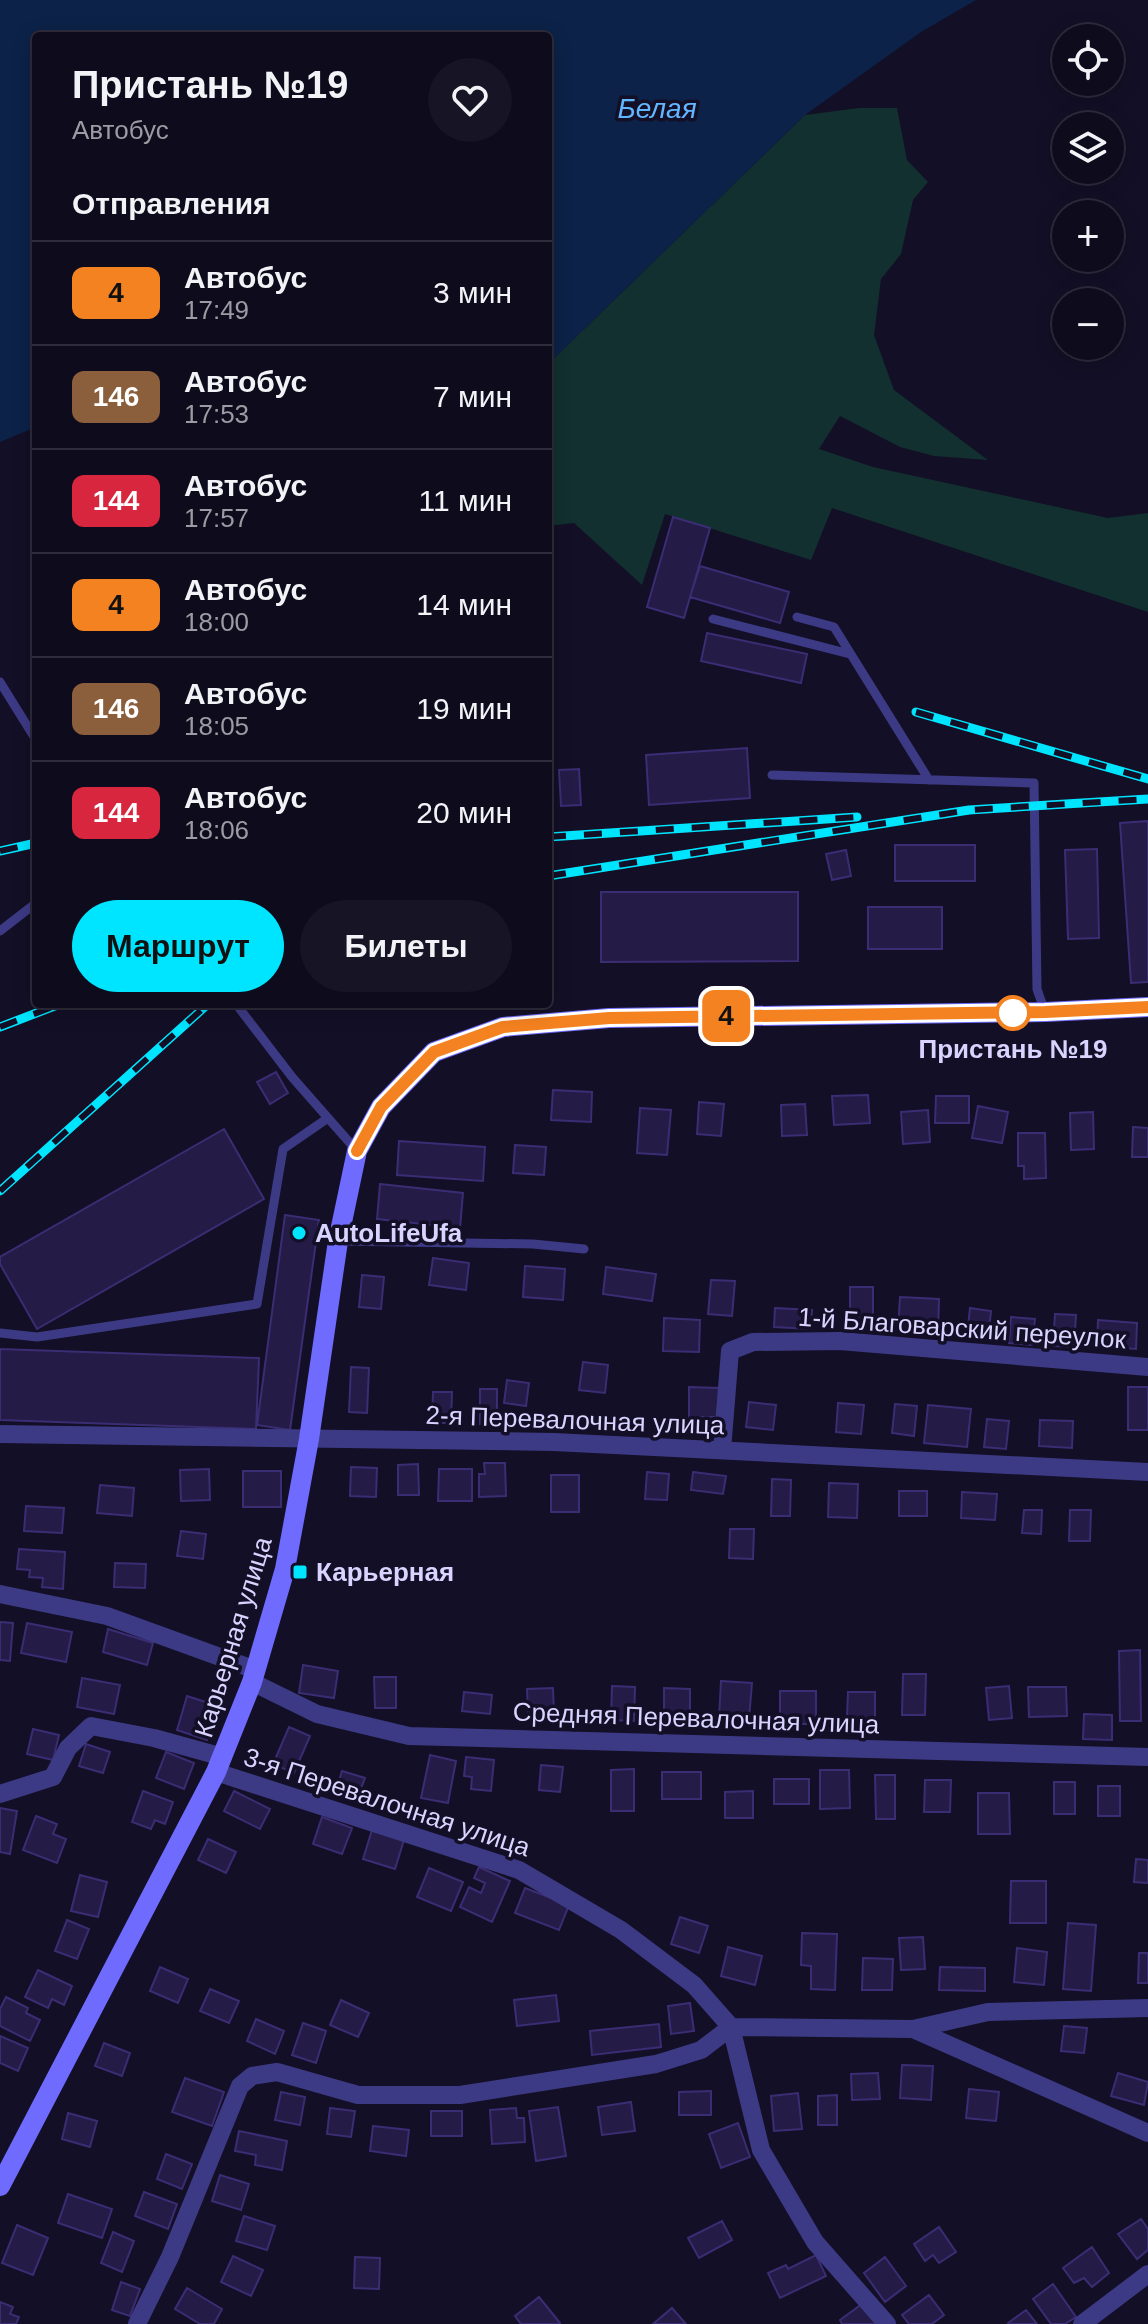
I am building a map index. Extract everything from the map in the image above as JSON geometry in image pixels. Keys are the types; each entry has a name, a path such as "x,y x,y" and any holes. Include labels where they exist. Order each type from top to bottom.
{"street":[{"name":"Карьерная улица","path":"0,2186 220,1765 254,1676 285,1569 309,1439 338,1241 357,1151 381,1107 434,1052 503,1027 609,1018 1045,1012 1148,1007"},
{"name":"1-й Благоварский переулок","path":"722,1450 730,1351 753,1342 840,1341 1148,1367"},
{"name":"2-я Перевалочная улица","path":"0,1434 554,1442 1148,1472"},
{"name":"Средняя Перевалочная улица","path":"0,1594 107,1616 254,1676 317,1714 409,1736 1148,1757"},
{"name":"3-я Перевалочная улица","path":"0,1794 53,1777 68,1748 91,1726 154,1738 220,1765 519,1870 621,1930 694,1985 731,2027"},
{"path":"137,2324 170,2257 240,2086 252,2076 277,2072 358,2095 460,2095 656,2064 701,2050 731,2027 913,2029 988,2012 1148,2008"},
{"path":"731,2027 761,2150 815,2242 887,2324"},
{"path":"913,2029 1148,2133"},
{"path":"1082,2324 1148,2274"}],"lane":[{"path":"797,617 834,627 929,780"},
{"path":"713,619 850,654"},
{"path":"0,682 32,734"},
{"path":"772,775 1034,783 1037,989 1045,1012"},
{"path":"0,931 32,906"},
{"path":"239,1008 292,1077 357,1151"},
{"path":"0,1333 37,1337 257,1304 283,1149 328,1118"},
{"path":"338,1241 533,1244 584,1249"}],"green space":[{"path":"859,108 897,108 907,160 928,182 913,200 901,254 881,279 874,335 894,390 988,460 934,456 900,447 840,416 819,449 873,467 1108,518 1148,513 1148,612 832,508 811,560 665,514 642,585 574,523 552,526 552,360 805,115"}],"water":[{"name":"Белая","path":"0,0 976,0 921,32 805,115 552,360 552,32 32,32 32,429 0,442"}],"building":[{"path":"673,517 710,528 684,618 647,607"},
{"path":"700,566 789,592 780,623 690,597"},
{"path":"707,633 807,654 801,683 701,661"},
{"path":"747,748 750,798 649,805 646,755"},
{"path":"579,769 581,805 561,806 559,770"},
{"path":"1148,821 1148,982 1131,983 1120,823"},
{"path":"895,845 975,845 975,881 895,881"},
{"path":"1097,849 1099,938 1068,939 1065,850"},
{"path":"846,850 851,876 832,880 826,854"},
{"path":"601,892 798,892 798,961 601,962"},
{"path":"868,907 942,907 942,949 868,949"},
{"path":"276,1072 288,1093 270,1104 257,1082"},
{"path":"553,1090 592,1092 591,1122 551,1120"},
{"path":"868,1095 870,1123 834,1125 832,1096"},
{"path":"936,1096 969,1096 969,1123 935,1123"},
{"path":"699,1102 724,1104 721,1136 697,1134"},
{"path":"805,1104 807,1135 782,1136 781,1105"},
{"path":"978,1106 1008,1112 1002,1143 972,1138"},
{"path":"640,1108 671,1110 667,1155 637,1153"},
{"path":"928,1110 930,1142 903,1144 901,1112"},
{"path":"1093,1112 1094,1149 1071,1150 1070,1113"},
{"path":"1133,1127 1148,1128 1148,1157 1132,1157"},
{"path":"224,1129 264,1199 37,1329 0,1264 0,1257"},
{"path":"1018,1133 1045,1133 1046,1178 1024,1179 1024,1166 1018,1166"},
{"path":"399,1141 485,1147 483,1181 397,1175"},
{"path":"515,1145 546,1147 544,1175 513,1173"},
{"path":"380,1184 463,1193 460,1228 377,1219"},
{"path":"285,1215 319,1220 290,1430 257,1425"},
{"path":"433,1258 469,1263 466,1290 429,1285"},
{"path":"525,1266 565,1269 563,1300 523,1297"},
{"path":"606,1267 656,1274 652,1301 603,1294"},
{"path":"362,1275 384,1277 381,1309 359,1307"},
{"path":"711,1280 735,1281 732,1316 708,1314"},
{"path":"850,1287 873,1287 873,1322 850,1322"},
{"path":"900,1297 939,1299 938,1332 898,1330"},
{"path":"775,1308 812,1310 811,1329 774,1327"},
{"path":"970,1308 991,1311 988,1340 967,1337"},
{"path":"1055,1314 1076,1315 1074,1347 1053,1346"},
{"path":"1011,1317 1035,1319 1032,1345 1009,1343"},
{"path":"664,1318 700,1320 699,1352 663,1351"},
{"path":"1098,1320 1137,1323 1136,1349 1097,1346"},
{"path":"0,1349 259,1358 256,1429 0,1420"},
{"path":"583,1362 608,1365 605,1393 579,1390"},
{"path":"351,1367 369,1368 367,1413 349,1412"},
{"path":"507,1380 529,1383 526,1406 504,1403"},
{"path":"689,1387 719,1388 718,1417 689,1417"},
{"path":"1128,1387 1148,1387 1148,1430 1128,1430"},
{"path":"480,1389 497,1389 497,1424 480,1424"},
{"path":"433,1392 452,1392 451,1423 432,1423"},
{"path":"749,1402 776,1405 773,1430 746,1427"},
{"path":"838,1403 864,1405 861,1434 836,1432"},
{"path":"895,1404 917,1406 914,1436 892,1433"},
{"path":"928,1405 971,1409 967,1447 924,1443"},
{"path":"987,1419 1009,1421 1006,1449 984,1447"},
{"path":"1040,1420 1073,1421 1072,1448 1039,1446"},
{"path":"484,1463 505,1463 506,1496 479,1497 479,1474 485,1474"},
{"path":"418,1464 419,1495 398,1495 398,1465"},
{"path":"351,1467 377,1468 376,1497 350,1496"},
{"path":"209,1469 210,1500 181,1501 180,1470"},
{"path":"439,1469 472,1469 472,1501 438,1501"},
{"path":"243,1471 281,1471 281,1507 243,1507"},
{"path":"647,1472 669,1474 667,1500 645,1499"},
{"path":"693,1472 726,1476 723,1494 691,1490"},
{"path":"551,1475 579,1475 579,1512 551,1512"},
{"path":"772,1479 791,1480 790,1516 771,1516"},
{"path":"829,1483 858,1484 857,1518 828,1517"},
{"path":"100,1485 134,1488 132,1516 97,1513"},
{"path":"899,1491 927,1491 927,1516 899,1516"},
{"path":"962,1492 997,1494 995,1520 961,1518"},
{"path":"26,1506 64,1508 62,1533 24,1531"},
{"path":"1024,1510 1042,1510 1041,1534 1022,1533"},
{"path":"1070,1510 1091,1510 1090,1541 1069,1541"},
{"path":"730,1529 754,1529 753,1559 729,1558"},
{"path":"181,1531 206,1534 203,1559 177,1556"},
{"path":"19,1549 65,1552 63,1589 42,1587 43,1578 29,1577 30,1570 17,1569"},
{"path":"115,1563 146,1564 145,1588 114,1587"},
{"path":"0,1622 13,1623 10,1661 0,1660"},
{"path":"27,1623 72,1632 66,1662 21,1653"},
{"path":"108,1629 153,1643 147,1665 103,1652"},
{"path":"1140,1650 1141,1721 1120,1721 1119,1651"},
{"path":"303,1665 338,1671 334,1698 299,1693"},
{"path":"903,1674 926,1674 925,1715 902,1715"},
{"path":"374,1677 396,1677 396,1708 375,1708"},
{"path":"82,1678 120,1685 114,1714 77,1707"},
{"path":"721,1681 752,1683 749,1719 719,1717"},
{"path":"612,1686 635,1687 634,1721 611,1720"},
{"path":"1009,1686 1012,1718 989,1720 986,1688"},
{"path":"1028,1687 1066,1687 1067,1716 1029,1717"},
{"path":"553,1688 554,1713 528,1714 527,1689"},
{"path":"664,1688 690,1689 690,1722 664,1722"},
{"path":"780,1691 816,1691 816,1724 780,1724"},
{"path":"464,1692 492,1695 490,1714 462,1711"},
{"path":"848,1692 875,1692 875,1718 847,1717"},
{"path":"187,1696 218,1706 207,1740 177,1730"},
{"path":"1084,1714 1112,1715 1112,1740 1083,1739"},
{"path":"289,1727 310,1736 294,1773 273,1764"},
{"path":"33,1729 59,1735 53,1760 27,1754"},
{"path":"86,1744 110,1752 103,1773 79,1766"},
{"path":"166,1752 194,1763 184,1789 156,1778"},
{"path":"430,1755 456,1761 448,1803 421,1798"},
{"path":"466,1757 494,1760 491,1791 471,1789 472,1777 464,1776"},
{"path":"541,1765 563,1767 560,1792 539,1790"},
{"path":"634,1769 634,1811 611,1811 611,1770"},
{"path":"820,1770 849,1770 850,1808 820,1809"},
{"path":"342,1771 365,1778 358,1797 336,1790"},
{"path":"662,1772 701,1772 701,1799 662,1799"},
{"path":"875,1775 895,1775 895,1819 876,1819"},
{"path":"774,1779 809,1779 809,1804 774,1804"},
{"path":"925,1780 951,1780 950,1812 924,1812"},
{"path":"1054,1782 1075,1782 1075,1814 1054,1814"},
{"path":"1098,1786 1120,1786 1120,1816 1098,1816"},
{"path":"143,1791 173,1802 165,1824 155,1820 151,1829 132,1822"},
{"path":"234,1791 270,1809 260,1829 224,1811"},
{"path":"753,1791 753,1818 725,1818 725,1792"},
{"path":"978,1793 1009,1793 1010,1834 978,1834"},
{"path":"0,1808 17,1811 10,1854 0,1852"},
{"path":"36,1816 57,1824 53,1834 66,1839 57,1863 23,1850"},
{"path":"322,1817 352,1828 342,1854 313,1844"},
{"path":"372,1830 404,1840 395,1869 363,1859"},
{"path":"208,1839 236,1852 226,1873 198,1860"},
{"path":"1136,1859 1148,1860 1148,1883 1134,1882"},
{"path":"479,1867 510,1881 492,1922 460,1907 469,1887 481,1893 485,1883 474,1878"},
{"path":"429,1868 463,1882 451,1911 417,1897"},
{"path":"80,1875 107,1882 98,1917 71,1911"},
{"path":"1011,1881 1046,1881 1046,1923 1010,1923"},
{"path":"525,1888 569,1905 559,1930 515,1913"},
{"path":"680,1917 708,1926 699,1953 671,1944"},
{"path":"67,1920 89,1929 77,1959 55,1951"},
{"path":"1068,1923 1096,1925 1091,1991 1063,1989"},
{"path":"802,1933 837,1934 835,1990 811,1989 811,1966 801,1965"},
{"path":"923,1937 925,1969 901,1970 899,1938"},
{"path":"728,1947 762,1956 755,1985 721,1976"},
{"path":"1017,1948 1047,1952 1044,1985 1014,1982"},
{"path":"1139,1953 1148,1953 1148,1983 1138,1983"},
{"path":"863,1958 893,1959 892,1990 862,1990"},
{"path":"160,1967 188,1979 178,2003 150,1991"},
{"path":"940,1967 985,1968 985,1991 939,1990"},
{"path":"38,1970 72,1986 64,2005 52,1999 48,2008 25,1997"},
{"path":"210,1989 239,2001 229,2023 200,2011"},
{"path":"556,1995 559,2021 517,2026 514,2000"},
{"path":"6,1997 28,2008 26,2013 40,2020 30,2041 0,2026 0,2009"},
{"path":"341,2000 369,2013 358,2037 330,2025"},
{"path":"690,2003 694,2031 671,2034 668,2006"},
{"path":"256,2019 284,2031 275,2054 247,2041"},
{"path":"303,2023 326,2031 316,2063 292,2055"},
{"path":"659,2024 661,2047 592,2055 590,2031"},
{"path":"1064,2026 1087,2028 1084,2053 1061,2051"},
{"path":"0,2036 28,2048 18,2071 0,2063"},
{"path":"104,2043 130,2053 122,2076 95,2066"},
{"path":"902,2065 933,2066 931,2100 900,2098"},
{"path":"878,2073 880,2099 852,2100 851,2074"},
{"path":"1118,2073 1148,2082 1144,2105 1111,2096"},
{"path":"185,2078 224,2092 212,2126 172,2112"},
{"path":"969,2089 999,2092 996,2121 966,2118"},
{"path":"711,2091 711,2115 679,2115 679,2092"},
{"path":"281,2092 305,2097 300,2125 275,2120"},
{"path":"798,2093 802,2129 774,2131 771,2096"},
{"path":"837,2095 837,2125 818,2125 818,2096"},
{"path":"631,2102 635,2131 602,2135 598,2107"},
{"path":"558,2107 566,2156 536,2161 529,2111"},
{"path":"330,2108 355,2111 351,2137 327,2134"},
{"path":"516,2108 517,2118 524,2118 525,2142 492,2144 490,2110"},
{"path":"431,2111 462,2111 462,2136 431,2136"},
{"path":"68,2113 97,2121 90,2147 62,2139"},
{"path":"738,2123 750,2157 721,2168 709,2134"},
{"path":"373,2126 409,2130 406,2156 370,2151"},
{"path":"239,2131 287,2141 282,2170 255,2165 256,2155 235,2151"},
{"path":"166,2154 192,2164 182,2189 157,2179"},
{"path":"220,2175 249,2184 241,2210 212,2201"},
{"path":"144,2192 177,2204 168,2229 135,2216"},
{"path":"68,2194 112,2209 102,2238 58,2223"},
{"path":"244,2216 275,2226 267,2250 236,2241"},
{"path":"1141,2219 1148,2229 1148,2250 1137,2259 1118,2234"},
{"path":"722,2221 732,2240 699,2258 688,2238"},
{"path":"17,2225 48,2238 33,2275 2,2263"},
{"path":"939,2227 956,2252 939,2263 933,2255 925,2261 914,2244"},
{"path":"113,2232 134,2241 122,2272 101,2263"},
{"path":"1092,2247 1109,2273 1092,2287 1084,2278 1074,2283 1063,2268"},
{"path":"816,2255 826,2276 780,2298 768,2273 786,2265 788,2269"},
{"path":"233,2256 263,2270 251,2296 221,2282"},
{"path":"355,2257 380,2258 379,2289 354,2288"},
{"path":"885,2257 906,2286 885,2302 864,2273"},
{"path":"121,2282 140,2289 130,2316 112,2310"},
{"path":"1053,2284 1076,2317 1065,2324 1051,2324 1033,2299"},
{"path":"187,2288 222,2309 214,2324 200,2324 175,2309"},
{"path":"929,2295 944,2315 932,2324 909,2324 902,2315"},
{"path":"539,2297 559,2324 521,2324 515,2316"},
{"path":"0,2302 13,2307 10,2314 19,2317 16,2324 0,2324"},
{"path":"862,2304 877,2324 842,2324 840,2320"},
{"path":"672,2308 686,2324 653,2324"},
{"path":"1026,2310 1037,2324 1008,2323"}],"railway":[{"path":"916,712 1148,779"},
{"path":"552,875 969,810 1148,799"},
{"path":"552,837 857,817"},
{"path":"0,851 32,844"},
{"path":"0,1027 50,1008"},
{"path":"0,1191 204,1008"}],"bus line":[{"name":"4","path":"357,1151 381,1107 434,1052 503,1027 609,1018 1045,1012 1148,1007"}],"place":[{"name":"Пристань №19","path":"1013,1013"},
{"name":"AutoLifeUfa","path":"299,1233"},
{"name":"Карьерная","path":"300,1572"}]}
